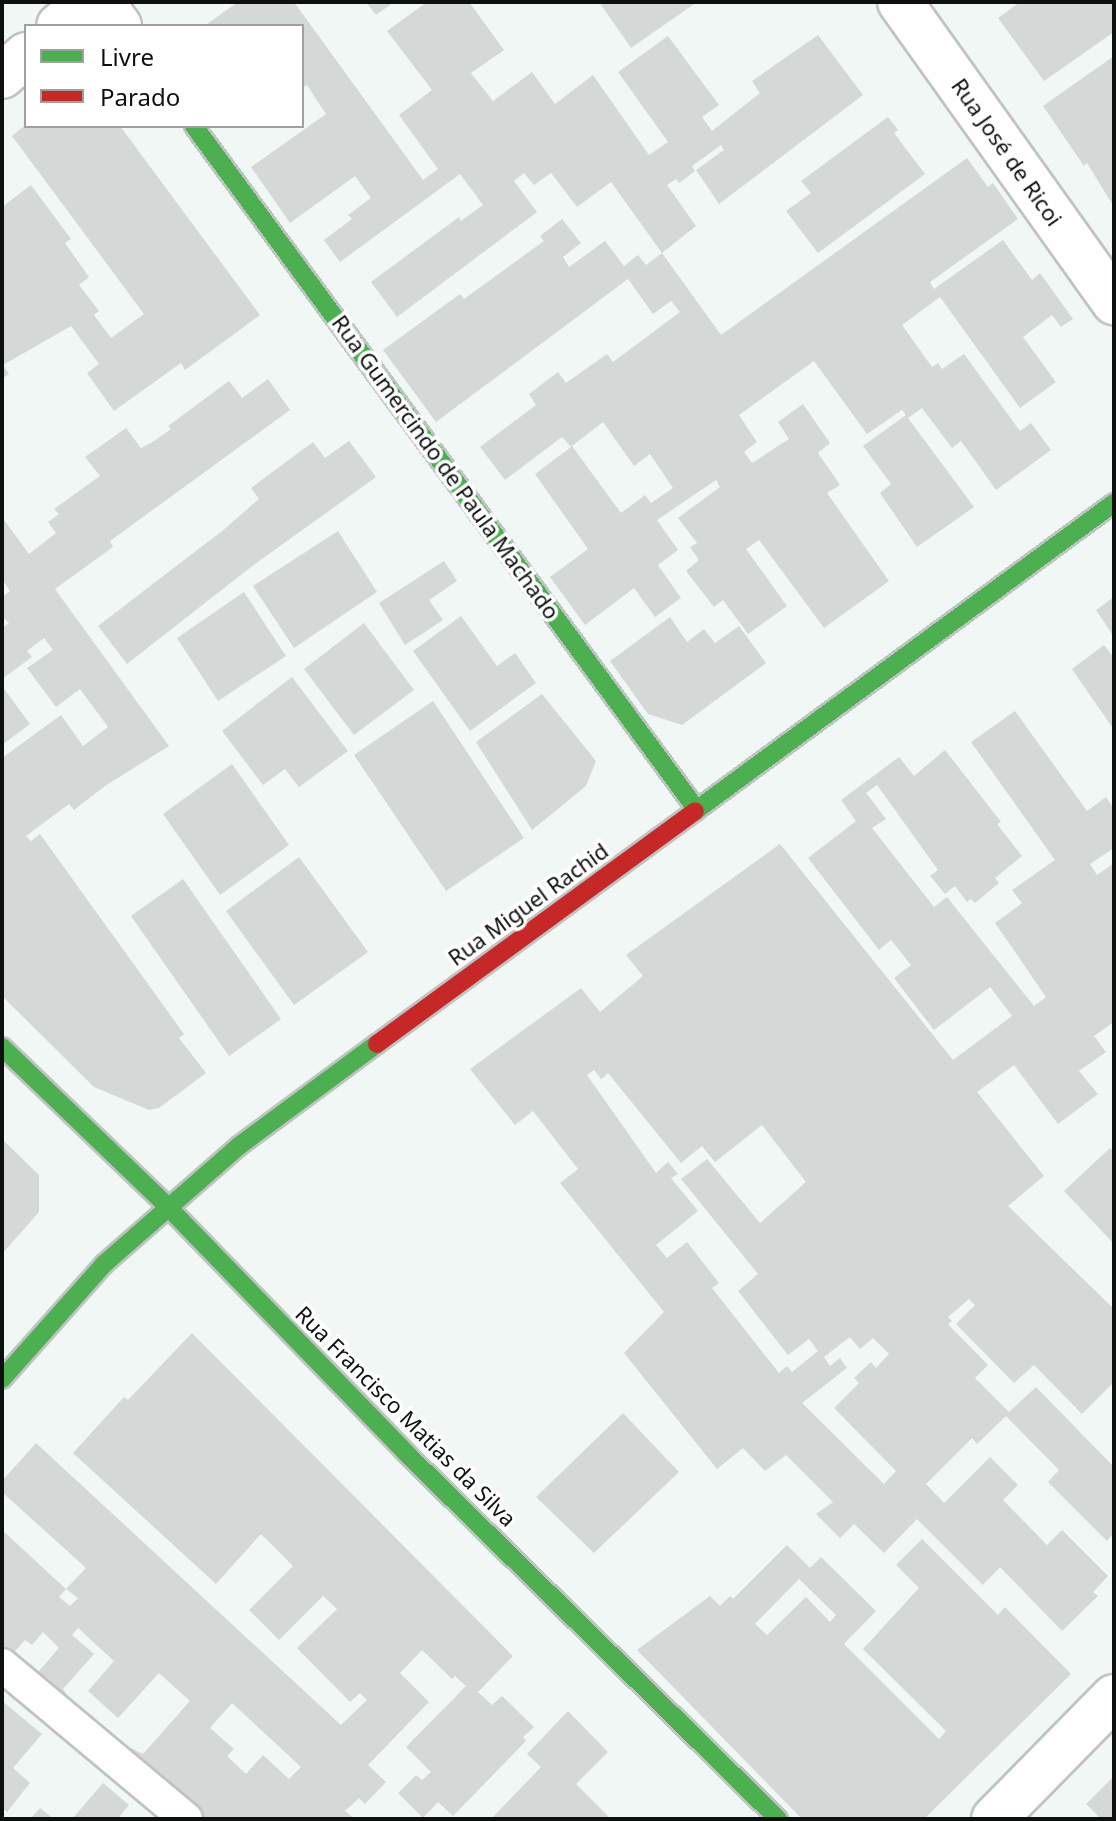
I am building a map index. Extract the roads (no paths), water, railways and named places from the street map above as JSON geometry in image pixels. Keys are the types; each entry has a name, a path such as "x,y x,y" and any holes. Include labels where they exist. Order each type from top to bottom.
{"street":[{"path":"61,24 87,2"},
{"path":"101,2 118,24"},
{"name":"Rua José de Ricoi","path":"900,2 1114,302"},
{"path":"2,76 24,57"},
{"name":"Rua Gumercindo de Paula Machado","path":"195,128 697,810"},
{"name":"Rua Miguel Rachid","path":"2,1379 104,1264 239,1146 1114,503"},
{"name":"Rua Francisco Matias da Silva","path":"2,1047 167,1206 408,1455 778,1819"},
{"path":"994,1819 1114,1697"}],"lane":[{"path":"2,1665 186,1819"}]}
